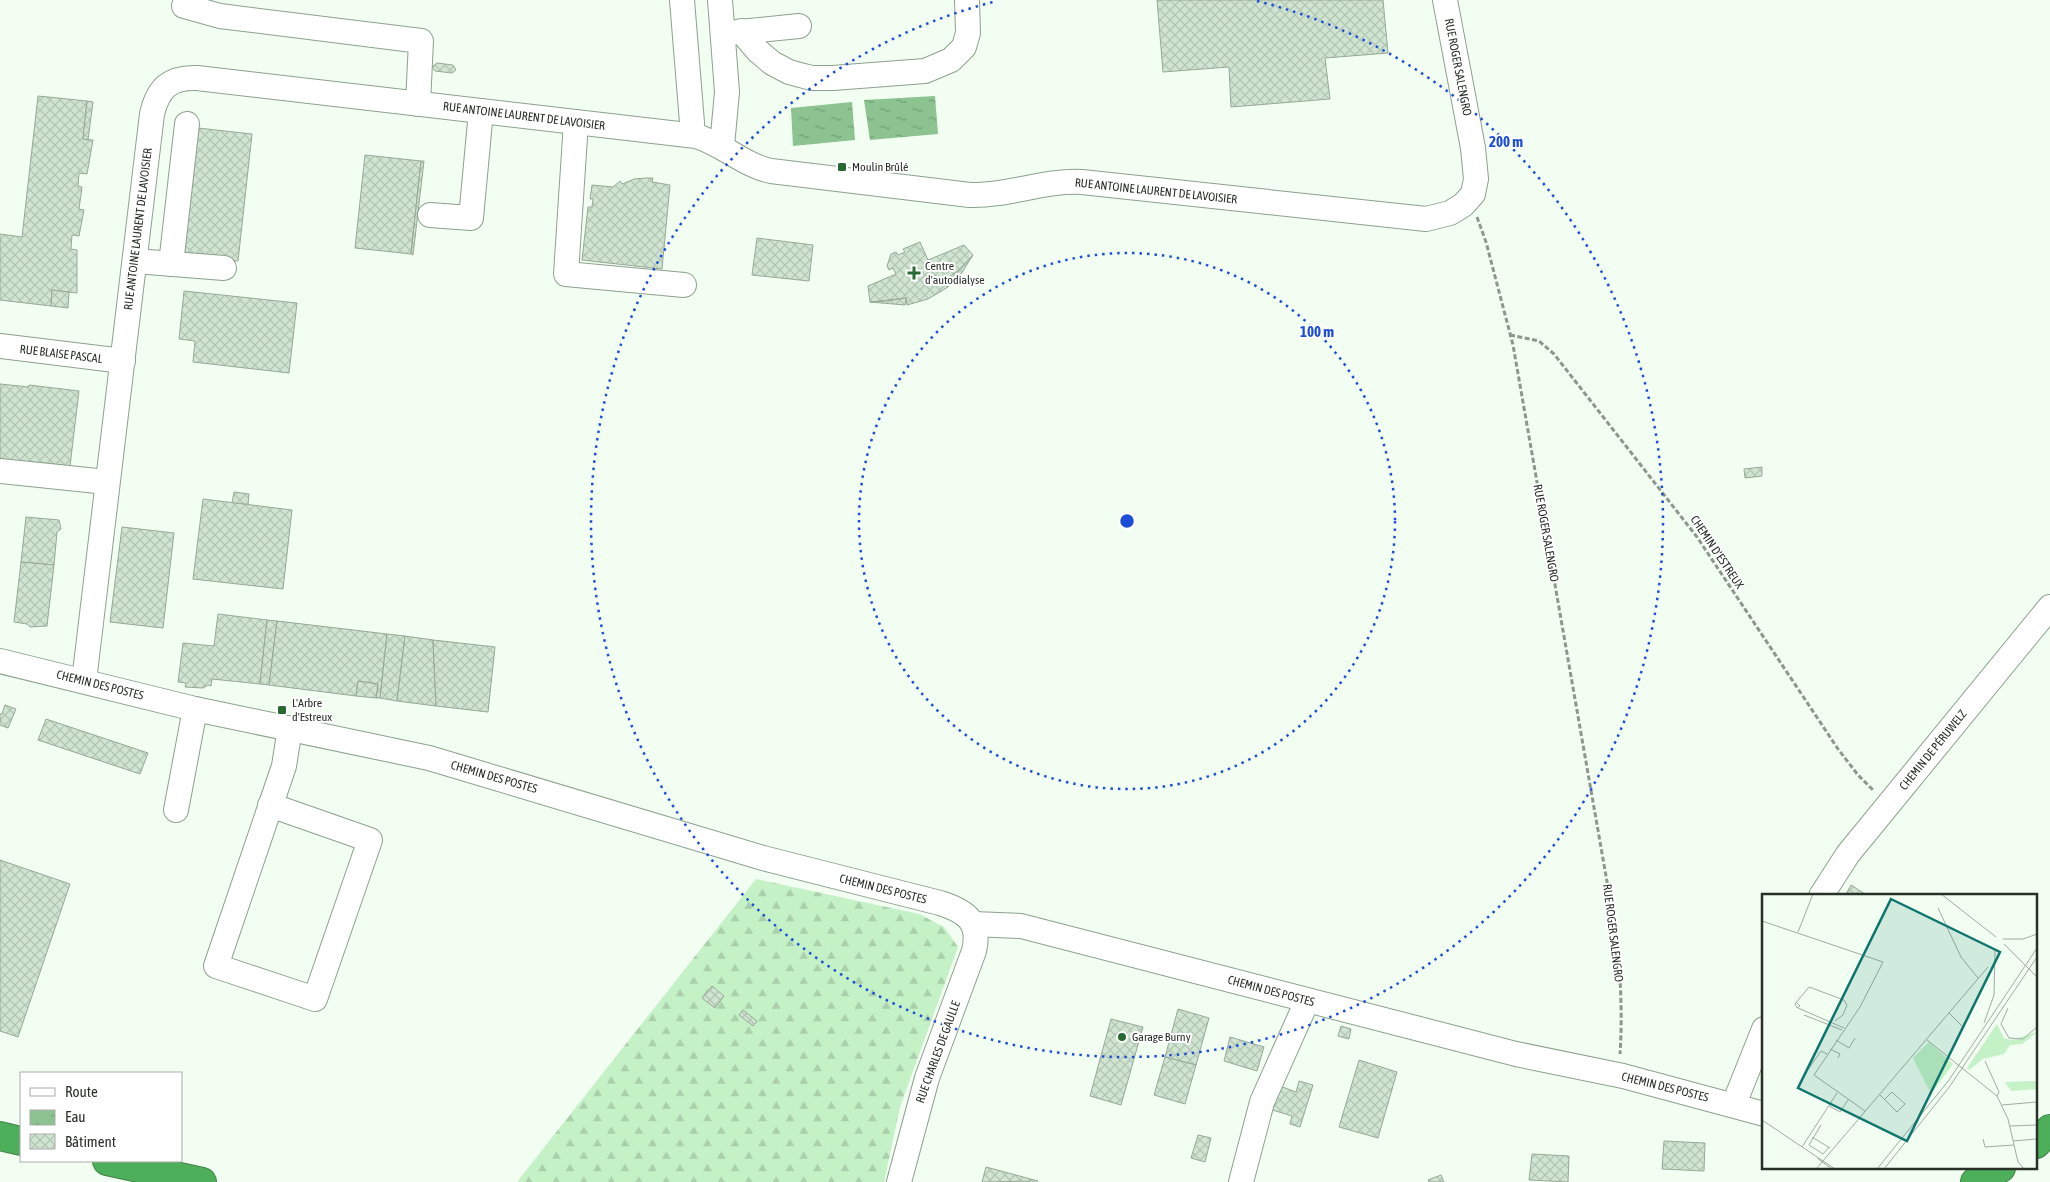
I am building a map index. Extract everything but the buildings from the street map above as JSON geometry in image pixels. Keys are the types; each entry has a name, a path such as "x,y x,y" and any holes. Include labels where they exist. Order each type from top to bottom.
{"highway":[{"path":"2038,1142 2050,1129"},
{"path":"0,1136 20,1141"},
{"path":"111,1162 202,1182"},
{"path":"1975,1182 1997,1170"}],"street":[{"path":"682,0 693,135"},
{"path":"720,0 732,32 722,146"},
{"path":"732,32 772,63 789,72 812,78 924,71 951,60 964,47 968,33 967,0"},
{"name":"RUE ROGER SALENGRO","path":"1445,0 1476,169 1475,187 1469,200"},
{"path":"184,6 220,16 421,41 418,104"},
{"path":"732,32 799,26"},
{"name":"RUE ANTOINE LAURENT DE LAVOISIER","path":"84,680 152,114 160,92 172,82 187,78 197,78 693,135 722,146 750,165 771,171 970,195 1002,194 1052,182 1082,182 1426,219 1450,213 1469,200"},
{"path":"430,215 471,218 482,111"},
{"path":"576,122 566,274 684,285"},
{"path":"171,264 187,124"},
{"path":"134,261 224,268"},
{"name":"RUE BLAISE PASCAL","path":"0,346 123,361"},
{"path":"0,470 107,482"},
{"name":"CHEMIN DE PÉRUWELZ","path":"1822,894 1835,873 1888,805 2050,607"},
{"name":"CHEMIN DES POSTES","path":"0,661 84,680 195,709 429,758 763,858 940,904 960,911 973,924 1021,926 1524,1056 1618,1075 1734,1104 1762,1113"},
{"path":"176,810 195,709"},
{"path":"270,805 370,840 315,999 216,966 270,805 284,766 290,728"},
{"name":"RUE CHARLES DE GAULLE","path":"899,1182 927,1078 972,961 976,938 973,924"},
{"path":"1241,1182 1262,1102 1307,1001"},
{"path":"1734,1104 1762,1034"}],"path":[{"name":"RUE ROGER SALENGRO","path":"1469,200 1486,242 1510,334 1616,934 1622,1021 1618,1075"},
{"name":"CHEMIN D'ESTREUX","path":"1510,334 1539,341 1554,354 1697,537 1838,749 1858,775 1888,805"}],"green space":[{"path":"756,879 919,914 944,927 958,947 900,1107 884,1182 517,1182"}],"water":[{"path":"935,96 938,134 870,140 864,100"},
{"path":"852,102 855,140 793,146 791,108"}],"place":[{"name":"Moulin Brûlé","path":"842,167"},
{"name":"Centre d'autodialyse","path":"914,273"},
{"name":"L'Arbre d'Estreux","path":"282,710"},
{"name":"Garage Burny","path":"1122,1037"}]}
